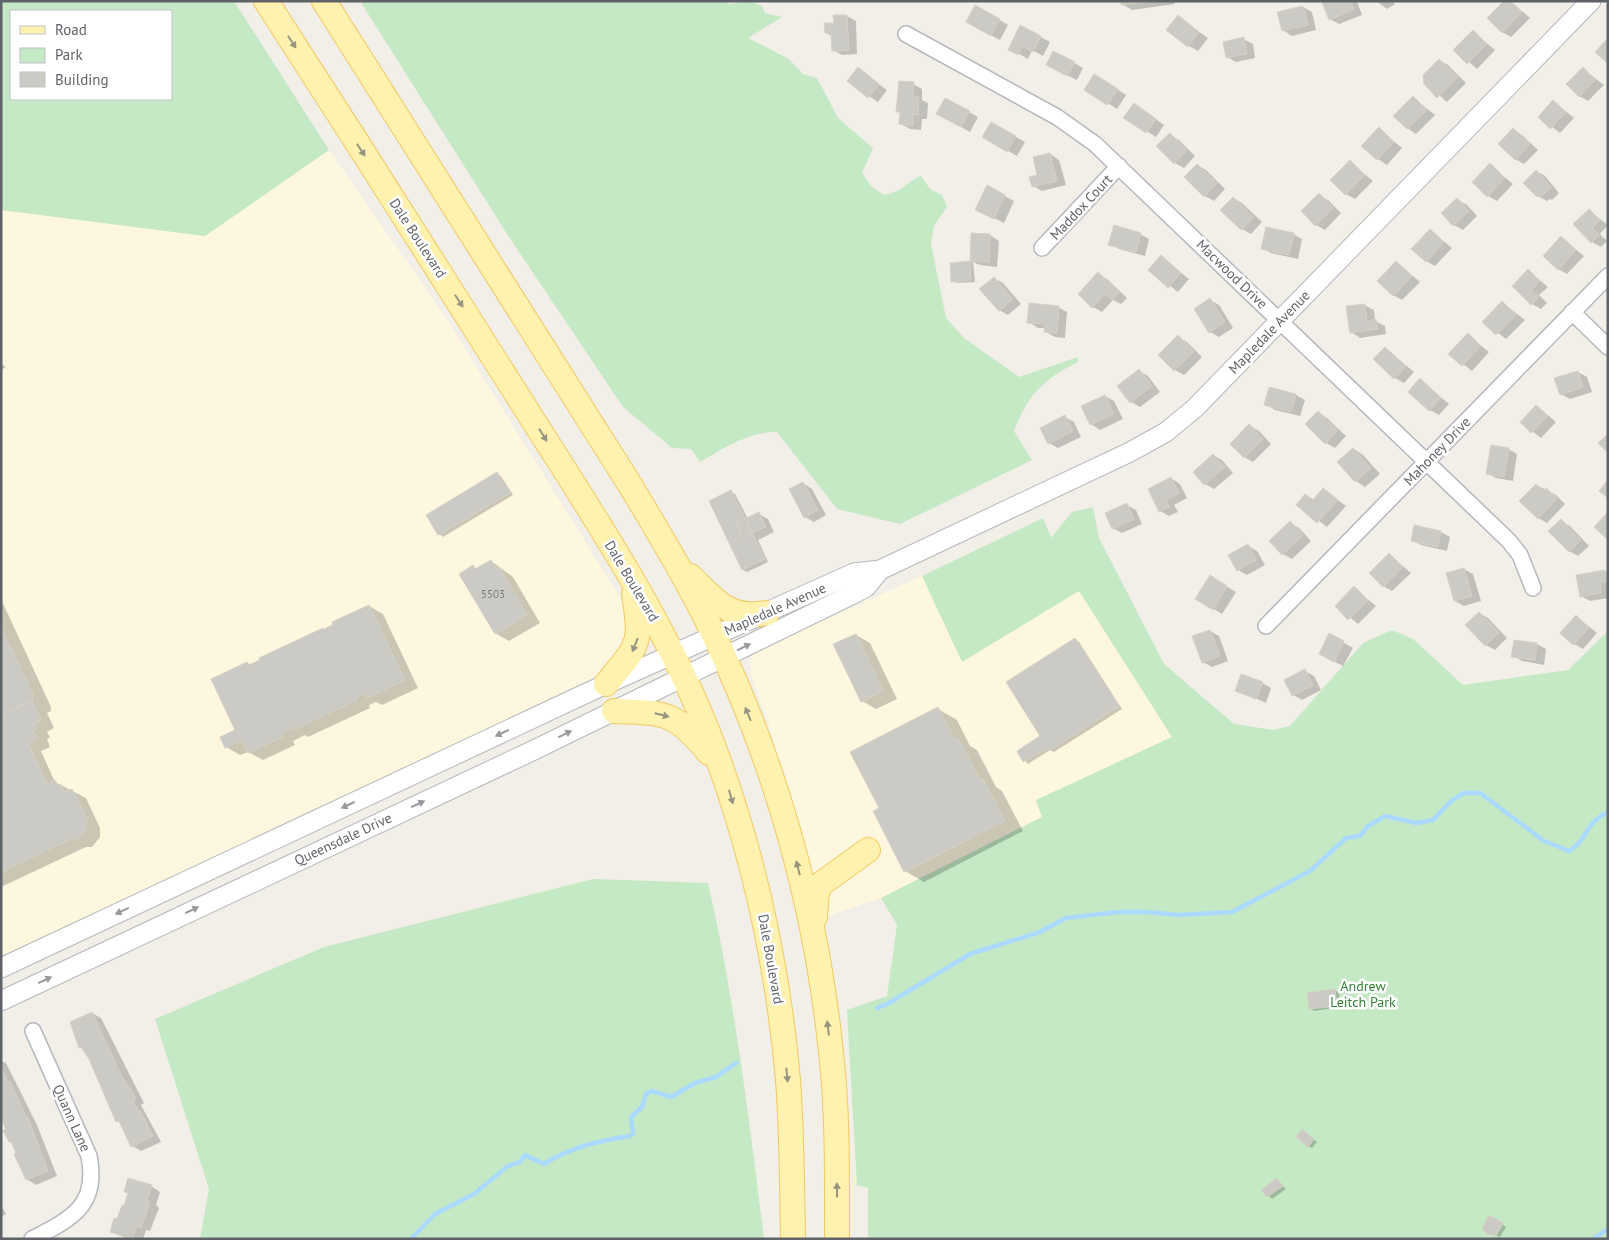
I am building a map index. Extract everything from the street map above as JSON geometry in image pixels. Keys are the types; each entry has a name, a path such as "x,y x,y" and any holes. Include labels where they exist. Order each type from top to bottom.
{"main road":[{"name":"Dale Boulevard","path":"266,1 480,334 632,580 684,676 721,769 759,896 781,1016 788,1081 793,1239"},
{"path":"324,1 627,480 678,564 724,657 748,712 796,857 813,931 831,1054 837,1239"},
{"path":"678,564 708,593 734,612 750,616 767,613"},
{"path":"606,684 630,655 638,637 639,626 632,580"},
{"path":"614,711 653,712 674,718 692,732 721,769"},
{"path":"813,931 817,892 822,884 868,850"}],"street":[{"name":"Mapledale Avenue","path":"673,654 854,573 880,570 1121,456 1166,432 1195,408 1281,321 1591,1"},
{"name":"Macwood Drive","path":"906,34 1057,117 1090,140 1509,541 1520,555 1533,588"},
{"name":"Maddox Court","path":"1042,248 1119,166"},
{"name":"Mahoney Drive","path":"1266,626 1608,276"},
{"path":"1572,312 1608,347"},
{"name":"Mapledale Avenue","path":"684,676 860,590 880,570"},
{"name":"Queensdale Drive","path":"1,968 673,654"},
{"name":"Queensdale Drive","path":"1,1001 614,711 684,676"},
{"name":"Quann Lane","path":"32,1239 69,1220 80,1208 91,1182 89,1156 33,1031"}],"shaded area":[{"path":"329,150 444,315 634,620 620,665 1,967 1,210 205,236"},
{"path":"922,576 962,661 1079,591 1172,737 1036,801 1042,817 881,898 819,919 770,728 750,672 751,658 753,653 760,649"}],"green space":[{"path":"1,1 234,1 329,150 205,236 1,210"},
{"path":"360,1 725,1 729,4 750,1 762,6 765,13 782,17 748,38 789,59 803,74 817,78 838,118 873,148 862,173 872,187 884,195 900,189 921,176 930,189 942,195 947,207 934,225 931,244 946,318 964,338 1019,377 1078,357 1078,362 1055,375 1038,389 1019,418 1014,431 1032,460 900,524 837,509 777,432 746,438 727,446 700,462 691,449 672,448 623,407 509,237"},
{"name":"Andrew Leitch Park","path":"1093,507 1099,538 1164,664 1234,724 1273,730 1290,726 1363,643 1392,630 1413,639 1463,685 1568,670 1608,631 1608,1239 868,1239 868,1188 857,1185 847,1010 887,996 897,925 881,898 1042,817 1036,800 1172,737 1079,591 962,662 922,576 1043,518 1051,538 1072,512"},
{"path":"593,879 708,883 734,1016 764,1239 200,1239 209,1189 155,1019 324,947"}],"building":[{"path":"1121,1 1153,1 1121,5"},
{"path":"1350,1 1354,9 1329,20 1322,2"},
{"path":"1504,1 1510,1 1522,12 1502,33 1487,18"},
{"path":"975,5 1000,19 991,36 966,22"},
{"path":"1303,6 1308,25 1282,31 1277,12"},
{"path":"833,15 847,15 849,50 832,51 831,33 825,33 824,23 834,23"},
{"path":"1178,15 1199,32 1188,47 1166,30"},
{"path":"1020,25 1041,36 1033,52 1022,46 1018,55 1008,50"},
{"path":"1473,30 1487,44 1467,64 1453,50"},
{"path":"1244,37 1247,54 1226,58 1223,42"},
{"path":"1608,38 1608,64 1595,52"},
{"path":"1053,51 1075,62 1067,76 1046,65"},
{"path":"1439,59 1458,77 1437,98 1424,84 1423,75"},
{"path":"858,67 879,84 868,98 847,81"},
{"path":"1583,67 1595,80 1579,97 1566,84"},
{"path":"1094,74 1118,89 1107,105 1084,90"},
{"path":"899,81 914,82 913,96 919,97 918,115 913,114 913,126 899,124 900,112 896,112"},
{"path":"1413,96 1427,110 1407,129 1393,116"},
{"path":"945,98 970,111 961,127 936,114"},
{"path":"1553,100 1566,112 1550,129 1538,117"},
{"path":"1134,103 1156,119 1146,133 1123,118"},
{"path":"991,122 1016,136 1007,152 982,137"},
{"path":"1379,127 1394,142 1377,160 1361,146"},
{"path":"1513,128 1530,144 1515,160 1498,144"},
{"path":"1170,133 1187,150 1174,164 1156,146"},
{"path":"1050,153 1057,181 1032,187 1029,177 1037,175 1033,157"},
{"path":"1350,160 1365,175 1345,195 1330,180"},
{"path":"1490,163 1505,178 1487,197 1472,182"},
{"path":"1197,164 1217,183 1204,197 1184,177"},
{"path":"1536,170 1551,187 1542,196 1540,194 1537,197 1523,183"},
{"path":"987,185 1005,195 994,219 975,210"},
{"path":"1319,193 1333,208 1315,226 1301,211"},
{"path":"1233,197 1254,217 1241,230 1220,210"},
{"path":"1457,198 1469,211 1453,226 1441,213"},
{"path":"1589,209 1600,220 1592,228 1599,235 1591,243 1573,224"},
{"path":"1114,225 1141,233 1136,252 1108,245"},
{"path":"1266,227 1294,233 1289,255 1261,249"},
{"path":"1430,229 1444,242 1426,262 1411,249"},
{"path":"971,233 990,234 989,262 970,261"},
{"path":"1561,236 1576,250 1558,270 1543,256"},
{"path":"1161,255 1181,273 1168,288 1148,270"},
{"path":"970,261 971,280 951,282 950,263"},
{"path":"1396,261 1412,276 1393,296 1377,281"},
{"path":"1528,269 1540,281 1531,290 1539,297 1531,305 1512,286"},
{"path":"1098,272 1119,292 1112,300 1105,294 1092,308 1078,294"},
{"path":"994,277 1013,299 999,311 979,289"},
{"path":"1210,298 1225,322 1209,333 1194,309"},
{"path":"1502,301 1516,315 1496,335 1482,322"},
{"path":"1029,303 1059,306 1057,333 1044,332 1045,324 1027,323"},
{"path":"1365,304 1367,321 1376,319 1378,329 1350,333 1346,306"},
{"path":"1468,333 1481,346 1462,366 1448,354"},
{"path":"1178,335 1194,351 1174,371 1158,355"},
{"path":"1385,347 1406,366 1394,379 1373,359"},
{"path":"1139,369 1152,386 1130,403 1117,386"},
{"path":"1578,371 1583,387 1560,395 1554,378"},
{"path":"1420,378 1441,398 1429,411 1408,392"},
{"path":"1269,387 1296,394 1291,412 1264,405"},
{"path":"1105,395 1114,414 1090,425 1081,406"},
{"path":"1536,405 1548,416 1531,433 1520,422"},
{"path":"1318,411 1338,430 1325,444 1305,424"},
{"path":"1065,415 1073,431 1048,444 1040,428"},
{"path":"1249,424 1263,439 1244,458 1230,444"},
{"path":"1608,434 1608,453 1598,443"},
{"path":"1491,445 1509,448 1504,477 1486,474"},
{"path":"1353,448 1371,468 1355,482 1337,462"},
{"path":"1213,454 1225,467 1204,485 1193,472"},
{"path":"497,472 510,493 438,535 426,515"},
{"path":"1171,477 1179,493 1166,500 1169,507 1159,512 1148,489"},
{"path":"1608,480 1608,498 1599,491"},
{"path":"803,482 818,510 804,518 789,489"},
{"path":"1536,484 1543,491 1546,488 1557,498 1538,519 1519,501"},
{"path":"1323,488 1338,500 1317,523 1296,505 1305,494 1313,500"},
{"path":"731,490 765,559 742,570 709,501"},
{"path":"1127,503 1134,519 1112,529 1105,513"},
{"path":"759,512 766,527 742,538 736,523"},
{"path":"1606,514 1608,515 1607,539 1594,527"},
{"path":"1561,519 1581,540 1569,552 1548,531"},
{"path":"1290,521 1303,535 1282,555 1269,541"},
{"path":"1414,525 1441,531 1438,547 1411,541"},
{"path":"1248,544 1256,560 1237,571 1228,555"},
{"path":"1389,553 1403,567 1383,587 1369,573"},
{"path":"491,560 497,569 499,567 527,615 495,634 459,574 473,565 475,569"},
{"path":"1464,568 1472,596 1454,601 1446,573"},
{"path":"1605,570 1608,581 1600,583 1601,593 1580,597 1576,575"},
{"path":"1210,575 1227,586 1213,610 1195,599"},
{"path":"1354,586 1368,600 1348,620 1335,606"},
{"path":"369,605 405,680 367,698 365,693 355,698 357,700 293,730 292,727 280,733 282,737 248,753 242,740 225,748 220,737 235,730 211,679 247,662 249,665 260,660 259,658 323,628 323,630 333,625 332,622"},
{"path":"1479,612 1499,632 1485,646 1465,625"},
{"path":"1576,615 1589,628 1573,645 1560,633"},
{"path":"1,627 33,695 32,701 1,715"},
{"path":"1210,630 1220,656 1202,663 1192,636"},
{"path":"1329,633 1344,641 1334,662 1319,654"},
{"path":"856,634 883,691 861,702 833,644"},
{"path":"1075,638 1119,706 1049,751 1047,748 1023,762 1017,751 1040,736 1006,682"},
{"path":"1514,640 1537,643 1535,660 1511,657"},
{"path":"1305,669 1313,685 1292,696 1284,680"},
{"path":"1241,674 1263,682 1256,699 1235,691"},
{"path":"32,701 41,720 34,724 37,729 33,731 37,739 28,743 47,784 55,780 58,786 60,784 64,792 72,789 87,819 86,829 78,839 71,839 1,872 1,715"},
{"path":"938,707 955,740 958,738 980,780 983,779 1005,821 904,872 873,811 879,808 850,752"},
{"path":"1335,989 1337,1006 1309,1009 1307,993"},
{"path":"92,1012 120,1073 136,1098 133,1100 138,1111 140,1110 153,1136 131,1147 119,1121 116,1122 89,1059 81,1047 79,1048 70,1022"},
{"path":"1,1067 28,1118 48,1171 26,1180 14,1154 16,1153 11,1141 9,1142 3,1130 6,1129 1,1119"},
{"path":"1302,1129 1314,1139 1308,1147 1296,1137"},
{"path":"128,1178 152,1185 147,1200 150,1202 146,1214 141,1227 137,1226 132,1239 110,1232 114,1218 117,1219 122,1205 124,1206 128,1193 124,1192"},
{"path":"1277,1178 1283,1186 1267,1197 1261,1190"},
{"path":"1489,1215 1503,1223 1496,1236 1487,1234 1482,1228"}],"waterway":[{"path":"877,1008 889,1003 970,954 1040,932 1066,918 1118,912 1178,915 1232,912 1310,871 1346,838 1360,836 1368,826 1385,816 1416,823 1433,820 1451,801 1464,793 1480,793 1544,841 1569,851 1580,841 1590,826 1600,816 1608,812"},
{"path":"411,1239 435,1214 474,1194 508,1166 520,1162 525,1155 544,1164 564,1153 585,1146 630,1136 633,1134 631,1117 642,1107 646,1094 652,1091 671,1097 695,1083 716,1077 736,1063"},
{"path":"1593,1239 1608,1229"}]}
